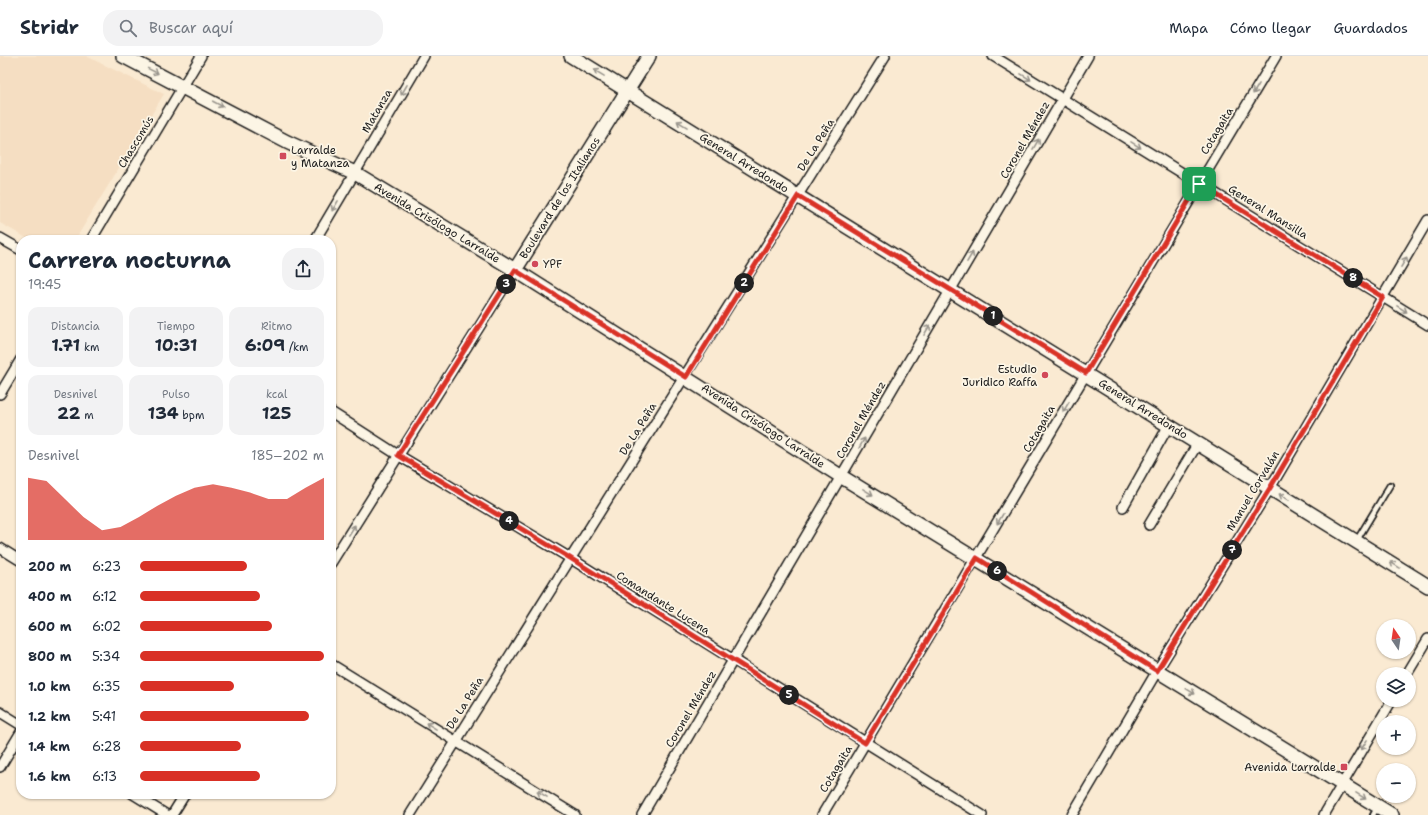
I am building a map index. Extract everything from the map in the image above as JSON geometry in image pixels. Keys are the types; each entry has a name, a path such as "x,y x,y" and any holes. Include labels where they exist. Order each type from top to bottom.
{"street":[{"name":"Avenida Crisólogo Larralde","path":"123,56 183,86 287,142 355,173 515,270 842,476 1342,784 1376,811 1392,815"},
{"name":"Chascomús","path":"94,235 201,56"},
{"name":"Matanza","path":"317,235 424,56"},
{"name":"General Arredondo","path":"571,56 1086,373 1428,586"},
{"name":"Boulevard de los Italianos","path":"336,555 650,56"},
{"name":"De La Peña","path":"410,815 886,56"},
{"name":"General Mansilla","path":"993,56 1428,325"},
{"name":"Coronel Méndez","path":"642,815 1088,56"},
{"name":"Cotagaita","path":"822,815 1276,56"},
{"name":"Manuel Corvalán","path":"1072,815 1157,671 1270,488 1428,220"},
{"path":"0,238 16,247"},
{"path":"0,394 16,367"},
{"name":"Comandante Lucena","path":"336,415 398,455 570,558 982,815"},
{"path":"1123,507 1169,425"},
{"path":"1150,525 1198,443"},
{"path":"0,548 16,558"},
{"path":"1411,667 1428,639"},
{"path":"336,667 575,815"},
{"path":"1324,815 1388,707"},
{"path":"0,712 16,722"},
{"path":"0,767 16,740"},
{"path":"141,799 166,815"},
{"path":"172,815 182,799"}],"lane":[{"path":"1356,541 1390,485"}],"shaded area":[{"path":"0,56 86,56 164,94 78,235 21,235 0,223"}],"place":[{"name":"Larralde y Matanza","path":"283,156"},
{"name":"YPF","path":"535,264"},
{"name":"Estudio Juridico Raffa","path":"1045,375"},
{"name":"Avenida Larralde","path":"1344,767"}],"route":[{"path":"1199,184 1383,297 1270,488 1157,671 977,558 865,743 570,558 398,455 515,270 686,377 798,196 1086,373 1199,184"}]}
